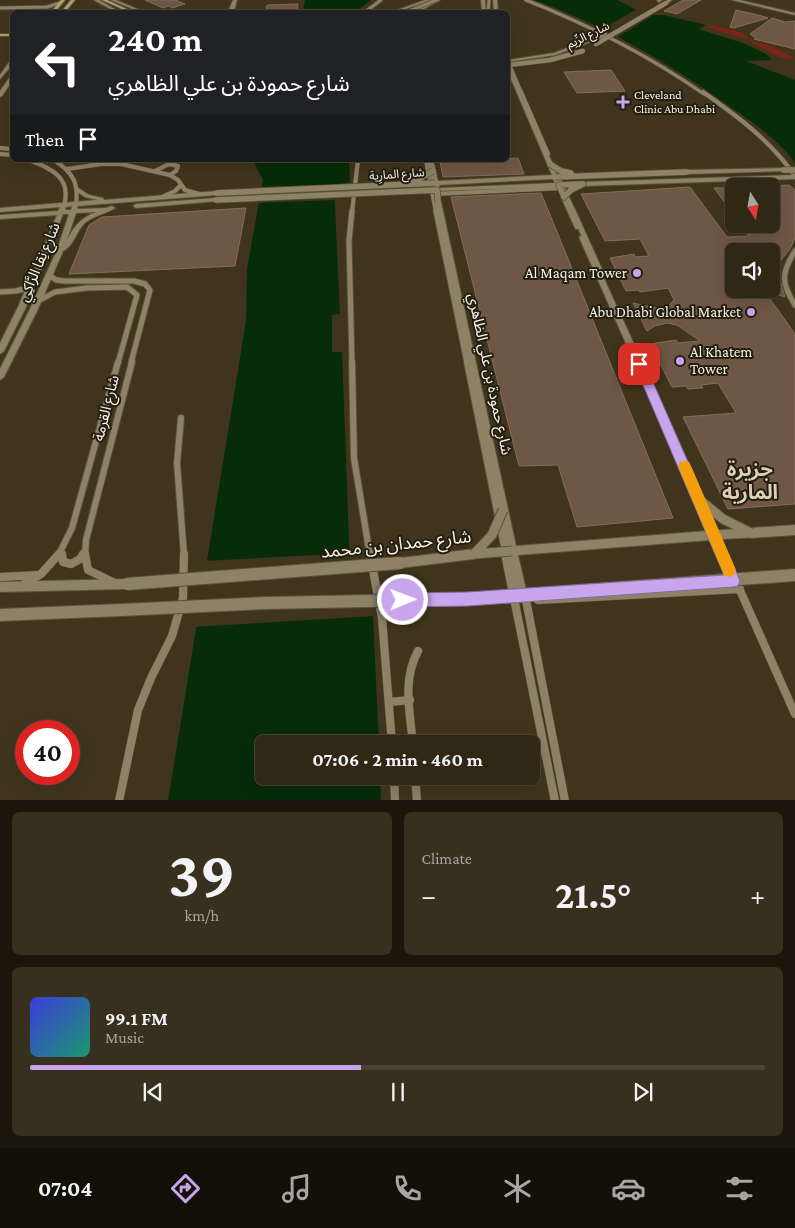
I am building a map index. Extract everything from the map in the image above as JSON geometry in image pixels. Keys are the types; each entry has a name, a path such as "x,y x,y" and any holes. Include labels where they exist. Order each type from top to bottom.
{"main road":[{"path":"65,10 73,0"},
{"path":"96,0 114,10"},
{"path":"104,0 126,10"},
{"path":"113,0 137,10"},
{"path":"419,10 434,0"},
{"path":"734,0 795,14"},
{"name":"شارع الرِّيم","path":"510,68 556,59 582,51 668,2"},
{"path":"510,60 519,60"},
{"path":"510,69 525,64"},
{"path":"1,76 10,65"},
{"path":"510,74 564,197 571,190 583,184"},
{"path":"1,94 10,81"},
{"name":"شارع حمودة بن علي الظاهري","path":"430,162 435,192 521,599"},
{"path":"690,165 717,172"},
{"name":"شارع المارِية","path":"435,183 555,177 795,170"},
{"path":"405,185 433,172"},
{"name":"شارع المارِية","path":"216,196 435,192 561,187 583,184 795,177"},
{"path":"708,188 709,184 715,180"},
{"name":"شارع المارِية","path":"75,208 148,198"},
{"name":"شارع المارِية","path":"0,217 63,208"},
{"name":"شارع نِقا الرَّاكِي","path":"0,350 31,287 63,208"},
{"name":"شارع نِقا الرَّاكِي","path":"0,377 38,301 60,250 75,208"},
{"path":"60,250 70,242 79,224 92,216 112,208"},
{"name":"شارع المارِية","path":"0,210 112,208"},
{"path":"582,237 737,585"},
{"path":"700,500 723,519 751,533"},
{"path":"474,554 495,531 503,510"},
{"name":"شارع حمدان بن محمد","path":"122,584 400,563 474,554 751,533"},
{"path":"521,599 737,585 795,575"},
{"path":"0,615 121,610"}],"street":[{"path":"367,10 381,0"},
{"path":"401,10 434,0"},
{"path":"412,10 434,0"},
{"path":"526,0 595,29 690,84 763,139 795,177"},
{"name":"شارع الرِّيم","path":"519,60 555,54 583,44 659,0"},
{"path":"0,8 47,7 61,1"},
{"path":"47,7 51,10"},
{"path":"510,65 561,187 795,714"},
{"name":"شارع نِقا الرَّاكِي","path":"35,162 52,171 64,182 67,197 63,208"},
{"name":"شارع نِقا الرَّاكِي","path":"57,162 74,177 78,190 75,208"},
{"path":"67,169 115,162 170,174 178,180 185,190 199,194"},
{"path":"358,162 349,241 354,458 364,524 382,618 391,735"},
{"path":"427,162 435,192 565,800"},
{"path":"74,177 83,170 98,164 126,165"},
{"path":"155,171 169,164 178,166 176,171 170,174"},
{"path":"550,164 563,172 591,176"},
{"name":"شارع المارِية","path":"112,208 216,196 435,183"},
{"path":"162,197 175,191 181,185"},
{"path":"78,190 84,195 98,198 148,198"},
{"path":"396,193 423,196 438,202"},
{"name":"شارع المارِية","path":"148,198 199,194 216,196"},
{"path":"564,197 578,228"},
{"path":"795,251 786,265 784,274 786,288 795,305"},
{"name":"شارع القرمة","path":"49,275 60,281 138,281 147,286 150,292 90,518 85,550 85,562 89,571 122,584"},
{"path":"83,281 79,283 79,287 86,288"},
{"path":"0,292 16,292 31,287"},
{"name":"شارع القرمة","path":"17,587 40,575 62,552 76,516 137,297 134,291 127,287 86,288 55,292 38,301"},
{"path":"119,800 138,710 151,678 172,636 183,598 185,562 178,463 182,418"},
{"name":"شارع حمدان بن محمد","path":"751,533 795,530"},
{"path":"62,552 63,562 71,564 80,559 85,550"},
{"path":"0,577 40,575"},
{"name":"شارع حمدان بن محمد","path":"0,587 122,584"},
{"path":"121,610 266,603 521,599"},
{"path":"521,599 555,800"},
{"path":"412,735 409,669 418,651"},
{"path":"389,702 410,700"},
{"path":"394,785 395,800"},
{"path":"416,785 417,800"}],"shaded area":[{"path":"305,0 371,0 358,10 303,10"},
{"path":"534,0 617,0 647,15 664,15 706,25 698,29 743,43 766,54 772,60 746,61 795,80 795,163 775,141 759,128 711,93 663,62 613,34"},
{"path":"717,26 743,33 749,40 768,45 794,58 779,57 743,38 706,27"},
{"path":"254,162 349,162 350,182 334,186 340,314 332,315 332,352 342,352 351,595 372,595 379,735 255,735 255,785 380,785 381,800 168,800 246,321 247,269 263,180"}],"pier":[{"path":"639,8 655,14 616,38 600,30"},
{"path":"351,184 337,188 337,200 256,203 259,187"},
{"path":"352,553 354,593 374,594 375,616 193,627 204,561"}],"building":[{"path":"145,0 175,0 185,4 172,8 169,6 163,8"},
{"path":"683,0 701,0 677,14 664,11"},
{"path":"298,4 297,10 266,10 267,5"},
{"path":"736,10 768,18 734,28 730,27"},
{"path":"772,18 785,22 795,21 795,49 754,39 756,38 750,34"},
{"path":"611,70 625,91 577,93 564,72"},
{"path":"510,158 518,158 524,174 443,177 440,162 510,162"},
{"path":"789,185 795,190 795,238 790,249 780,262 780,243 725,243 725,298 769,298 795,334 795,504 728,509 683,417 736,413 718,383 701,385 703,388 672,387 650,344 676,340 678,343 700,341 677,325 667,323 655,326 647,331 633,303 656,308 667,307 674,300 668,288 640,292 639,290 626,291 610,258 634,254 635,257 649,256 640,239 605,241 581,194 690,187 727,237 749,236 747,233 780,233 780,186"},
{"path":"714,188 725,188 725,203"},
{"path":"541,193 673,518 577,527 558,465 519,466 451,197"},
{"path":"246,208 235,266 69,274 89,225 102,217"},
{"path":"780,280 785,297 780,295"}],"slow traffic":[{"path":"685,466 729,570"}],"place":[{"name":"Cleveland Clinic Abu Dhabi","path":"623,102"},
{"name":"Al Maqam Tower","path":"637,273"},
{"name":"Abu Dhabi Global Market","path":"751,312"},
{"name":"Al Khatem Tower","path":"680,361"}],"district":[{"name":"جزيرة المارية","path":"750,480"}],"route":[{"path":"403,600 468,599 733,581 688,473 639,364"}]}
